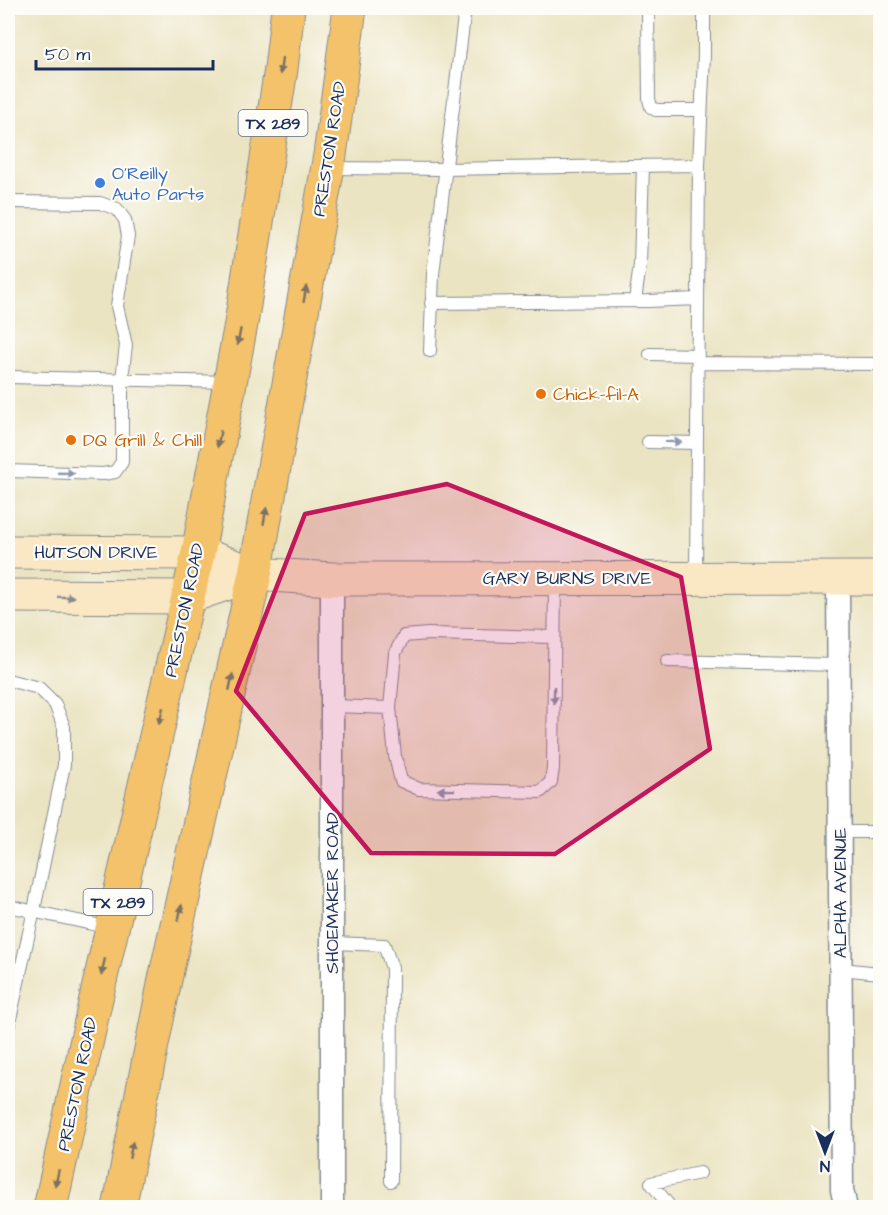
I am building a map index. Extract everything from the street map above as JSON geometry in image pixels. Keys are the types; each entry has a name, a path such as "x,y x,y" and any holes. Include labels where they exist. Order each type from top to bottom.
{"main road":[{"name":"PRESTON ROAD","path":"50,1208 198,553 257,226 288,8"},
{"name":"PRESTON ROAD","path":"119,1208 167,970 255,574 328,168 350,8"}],"street":[{"name":"HUTSON DRIVE","path":"8,552 198,553 255,574"},
{"name":"GARY BURNS DRIVE","path":"255,574 332,579 880,578"},
{"path":"8,596 188,597 255,574"},
{"name":"SHOEMAKER ROAD","path":"332,579 332,1208"},
{"name":"ALPHA AVENUE","path":"838,579 842,1190 846,1208"}],"lane":[{"path":"430,351 431,303 444,169 465,8"},
{"path":"648,8 651,107 656,110 701,110"},
{"path":"696,578 699,165 704,8"},
{"path":"328,168 444,169 699,165"},
{"path":"634,301 640,265 643,166"},
{"path":"8,202 100,203 117,209 124,220 129,236 117,306 126,345 122,379 122,462 115,472 104,474 8,471"},
{"path":"431,303 698,299"},
{"path":"650,354 698,359 880,364"},
{"path":"8,377 230,382"},
{"path":"648,442 697,442"},
{"path":"554,637 428,634 404,636 395,653 390,708 395,756 401,781 419,789 540,792 551,782 553,768 555,578"},
{"path":"667,661 838,665"},
{"path":"8,680 39,688 55,704 64,726 64,765 34,910 11,1001 8,1028"},
{"path":"332,706 390,708"},
{"path":"840,832 880,832"},
{"path":"8,906 112,929"},
{"path":"332,943 384,945 392,968 391,1181"},
{"path":"840,969 880,973"},
{"path":"671,1208 651,1183 700,1173"}],"highlighted area":[{"path":"447,484 681,577 710,749 555,854 371,853 236,691 305,514"}],"place":[{"name":"O'Reilly Auto Parts","path":"100,183"},
{"name":"Chick-fil-A","path":"541,394"},
{"name":"DQ Grill & Chill","path":"71,440"}]}
